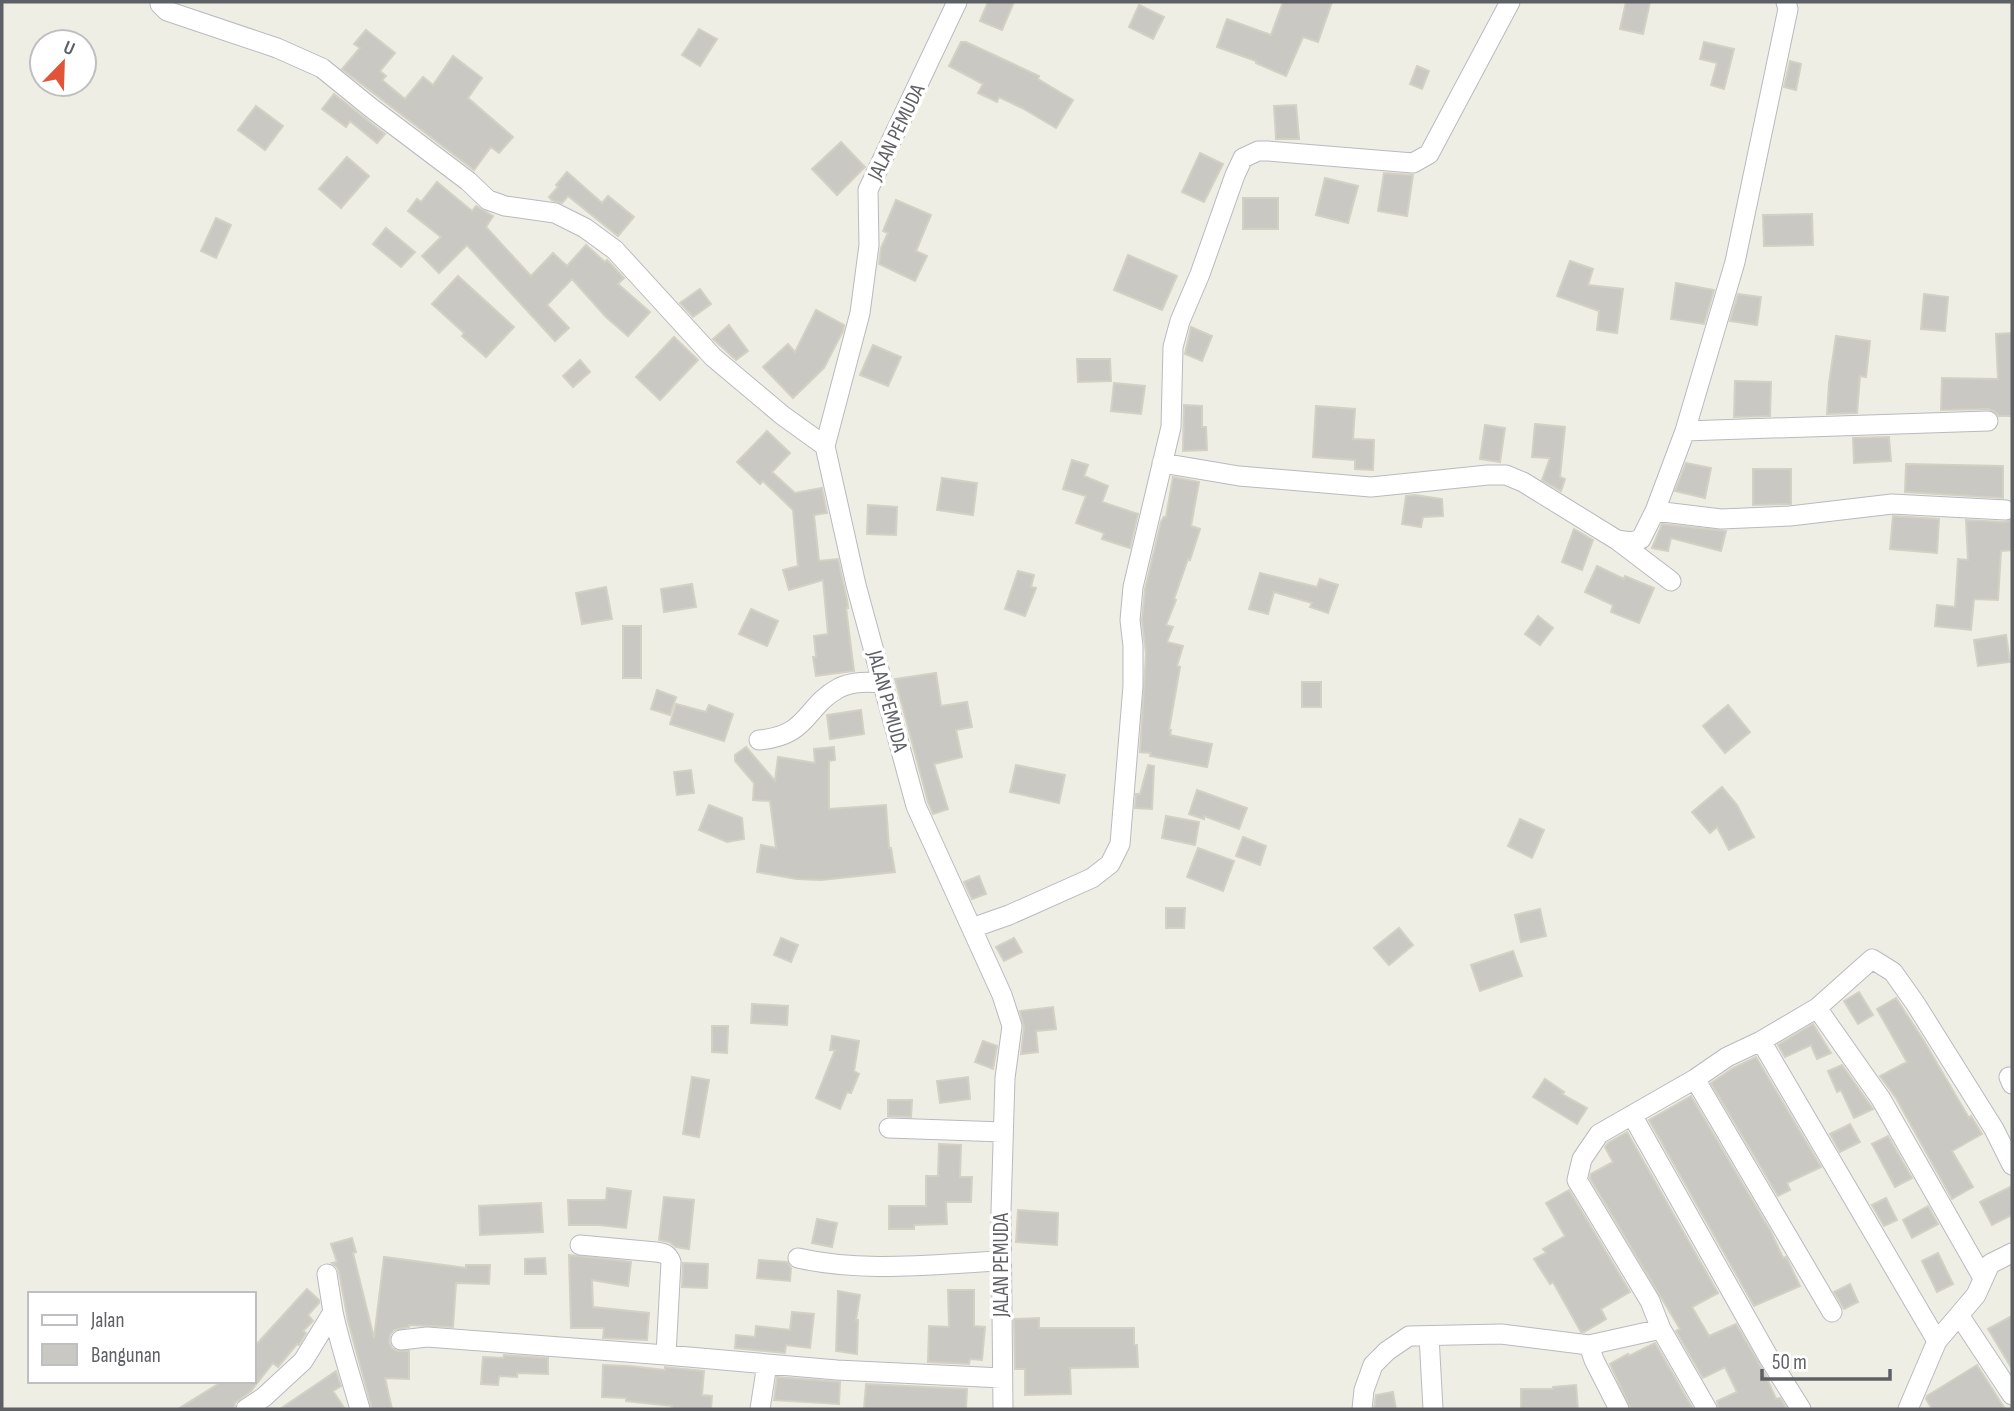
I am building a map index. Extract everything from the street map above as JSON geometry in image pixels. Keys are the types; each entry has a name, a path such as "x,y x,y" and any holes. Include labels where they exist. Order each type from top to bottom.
{"street":[{"name":"JALAN PEMUDA","path":"957,2 868,190 869,245 859,313 825,446 856,585 916,806 1002,995 1012,1027 1005,1077 1000,1211 1003,1409"},
{"path":"971,928 1009,915 1092,878 1110,864 1120,844 1133,686 1130,620 1133,587 1171,428 1173,347 1180,321 1243,158 1268,150 1413,163 1429,154 1510,2"},
{"path":"1617,540 1631,542 1641,539 1656,511 1685,430 1735,262 1788,9 1786,2"},
{"path":"160,4 167,11 277,48 322,68 468,181 488,200 505,206 555,213 585,228 615,250 713,357 782,415 825,446"},
{"path":"1685,430 1988,421"},
{"path":"1162,463 1239,476 1371,487 1506,475 1523,482 1617,540 1671,581"},
{"path":"1656,511 1721,519 1790,516 1892,504 2006,510"},
{"path":"759,740 774,739 792,732 826,697 841,687 864,681 883,683"},
{"path":"1707,1409 1661,1329 1650,1301 1577,1180 1582,1159 1599,1134 1695,1079 1727,1057 1761,1041 1817,1008 1872,960 1893,972 1915,1003 1987,1117 2012,1165"},
{"path":"1817,1008 1881,1099 1983,1278"},
{"path":"1761,1041 1937,1341"},
{"path":"1695,1079 1832,1312"},
{"path":"1632,1115 1769,1358 1801,1409"},
{"path":"889,1128 1003,1132"},
{"path":"580,1245 656,1252 669,1257 671,1262 666,1355"},
{"path":"1913,1406 1937,1341 1976,1295 1990,1264 2012,1253"},
{"path":"798,1258 838,1265 887,1266 1001,1261"},
{"path":"327,1274 341,1348 360,1409"},
{"path":"246,1409 264,1397 303,1361 333,1312"},
{"path":"1959,1315 2012,1395"},
{"path":"1362,1409 1364,1390 1373,1365 1387,1351 1409,1336 1501,1334 1588,1345 1661,1329"},
{"path":"1429,1336 1433,1409"},
{"path":"401,1340 427,1338 837,1370 1002,1378"},
{"path":"1588,1345 1619,1409"},
{"path":"303,1361 341,1348"},
{"path":"760,1409 767,1364"}],"building":[{"path":"988,2 1014,2 1002,30 980,21"},
{"path":"1283,2 1332,2 1318,42 1303,37 1286,76 1256,61 1217,47 1227,19 1271,35"},
{"path":"1626,2 1650,2 1643,34 1620,29"},
{"path":"1139,5 1164,17 1153,39 1129,27"},
{"path":"699,29 717,39 700,66 682,55"},
{"path":"366,30 395,53 380,71 386,76 382,80 405,99 423,77 433,85 453,56 482,78 468,98 513,137 499,153 491,147 474,170 342,69 360,48 354,44"},
{"path":"961,42 1039,76 1038,79 1073,100 1056,128 999,97 997,102 978,93 983,84 949,66"},
{"path":"1704,42 1734,49 1724,89 1711,85 1717,63 1700,59"},
{"path":"1790,61 1801,64 1796,90 1784,87"},
{"path":"1417,66 1429,71 1422,89 1410,84"},
{"path":"334,94 385,134 377,143 350,121 346,127 322,109"},
{"path":"1296,105 1299,139 1276,139 1274,106"},
{"path":"256,106 283,126 265,150 238,130"},
{"path":"841,142 865,167 837,195 812,169"},
{"path":"1200,153 1223,164 1204,202 1182,192"},
{"path":"347,157 369,176 341,208 319,189"},
{"path":"567,172 602,203 608,196 634,217 618,236 568,196 562,203 549,197"},
{"path":"1384,173 1413,175 1407,216 1378,211"},
{"path":"1325,178 1358,186 1348,223 1316,215"},
{"path":"437,182 472,211 476,206 493,216 486,227 531,276 553,253 567,266 586,245 605,262 607,260 624,278 618,284 650,312 628,336 606,317 572,279 547,305 569,328 555,341 467,245 439,273 422,256 441,237 408,211 417,199 421,202"},
{"path":"1243,198 1278,198 1278,229 1243,229"},
{"path":"896,200 931,215 916,251 927,256 915,281 879,264 881,248 888,233 883,231"},
{"path":"1812,214 1813,245 1764,246 1763,215"},
{"path":"216,218 231,225 216,258 201,251"},
{"path":"386,228 415,252 401,267 373,244"},
{"path":"1128,255 1177,276 1162,310 1114,290"},
{"path":"1570,261 1593,269 1588,285 1623,289 1617,333 1597,330 1599,311 1557,296"},
{"path":"458,276 514,327 486,357 432,304"},
{"path":"1676,283 1714,290 1704,324 1671,319"},
{"path":"700,289 711,304 693,317 680,303"},
{"path":"1738,294 1761,297 1757,325 1730,321"},
{"path":"1924,294 1948,297 1945,331 1921,329"},
{"path":"816,310 844,325 843,331 824,368 793,398 763,367 788,344 795,352"},
{"path":"729,325 748,351 736,360 713,339"},
{"path":"1191,327 1212,336 1202,361 1185,354"},
{"path":"2012,333 2012,416 1999,416 1988,409 1941,410 1942,378 1998,379 1996,334"},
{"path":"1836,336 1870,341 1866,377 1860,376 1857,413 1827,414"},
{"path":"674,337 698,360 660,400 636,377"},
{"path":"873,345 901,357 888,386 860,375"},
{"path":"1077,359 1110,359 1111,381 1078,382"},
{"path":"580,360 590,372 573,387 563,376"},
{"path":"1735,381 1771,382 1770,416 1734,417"},
{"path":"1114,383 1145,386 1141,414 1111,411"},
{"path":"1184,405 1202,406 1202,427 1206,427 1207,450 1183,451"},
{"path":"1316,406 1355,409 1353,439 1374,440 1373,470 1355,469 1355,460 1313,457"},
{"path":"1535,424 1565,427 1560,477 1565,479 1561,491 1542,480 1550,458 1532,457"},
{"path":"1485,425 1505,428 1500,462 1480,459"},
{"path":"767,431 790,453 772,472 795,493 822,488 827,513 814,515 819,561 838,559 847,600 854,671 816,676 814,636 828,634 823,580 789,590 783,570 798,566 793,510 763,481 760,484 737,462"},
{"path":"1889,437 1891,461 1854,463 1853,438"},
{"path":"1072,460 1088,465 1084,476 1108,486 1102,502 1138,514 1130,548 1102,539 1104,533 1076,523 1086,496 1063,489"},
{"path":"1686,463 1711,468 1705,498 1675,491"},
{"path":"1906,464 2003,466 2003,498 1905,492"},
{"path":"1753,469 1791,469 1791,504 1753,505"},
{"path":"1173,477 1199,482 1191,526 1200,529 1166,625 1173,627 1167,642 1183,646 1177,666 1180,667 1169,730 1170,735 1212,744 1207,767 1140,752 1146,654 1142,620 1145,589 1161,522 1166,517"},
{"path":"942,478 977,483 973,515 937,510"},
{"path":"1406,496 1442,499 1443,516 1423,517 1421,527 1402,524"},
{"path":"868,505 897,507 896,535 867,534"},
{"path":"1893,516 1939,519 1937,553 1890,549"},
{"path":"1966,520 2012,520 2012,550 2001,551 1998,600 1974,599 1971,630 1935,626 1937,605 1955,607 1958,559 1968,560"},
{"path":"1662,524 1726,531 1721,551 1671,538 1668,551 1652,548"},
{"path":"1574,529 1593,540 1582,570 1562,562"},
{"path":"1597,566 1624,579 1625,576 1654,588 1639,623 1611,612 1613,605 1585,592"},
{"path":"1018,571 1034,575 1031,587 1036,588 1025,616 1005,609"},
{"path":"1260,573 1317,587 1320,579 1338,585 1328,613 1310,607 1312,603 1274,592 1268,614 1249,609"},
{"path":"692,584 696,607 664,612 661,589"},
{"path":"606,587 612,619 582,624 576,593"},
{"path":"751,609 778,621 767,646 739,634"},
{"path":"1538,616 1553,628 1540,645 1525,634"},
{"path":"623,626 641,626 641,678 623,678"},
{"path":"2006,635 2010,662 1978,666 1974,640"},
{"path":"936,673 941,706 967,702 972,727 956,730 962,757 934,764 948,809 933,814 895,679"},
{"path":"1302,682 1321,682 1321,707 1302,707"},
{"path":"657,690 676,697 670,715 651,709"},
{"path":"676,704 706,712 709,705 733,714 724,741 670,724"},
{"path":"1728,705 1750,732 1725,753 1703,726"},
{"path":"861,710 864,734 830,739 827,715"},
{"path":"746,747 775,781 778,757 815,763 814,749 834,747 835,760 829,761 829,809 886,805 889,848 895,872 821,880 757,872 761,845 776,848 770,801 753,800 754,783 735,761 735,755"},
{"path":"1016,765 1065,775 1059,803 1010,792"},
{"path":"1148,765 1154,766 1152,809 1135,808 1136,794 1140,794"},
{"path":"691,770 694,793 677,795 674,772"},
{"path":"1722,787 1737,805 1754,837 1729,850 1717,827 1710,833 1692,812"},
{"path":"1197,790 1247,808 1239,829 1204,816 1204,819 1189,814"},
{"path":"709,805 742,818 744,839 727,842 699,830"},
{"path":"1166,816 1199,822 1195,845 1162,838"},
{"path":"1520,819 1544,830 1532,858 1508,846"},
{"path":"1243,837 1266,846 1260,865 1236,856"},
{"path":"1198,848 1234,861 1223,891 1187,877"},
{"path":"979,876 986,894 972,899 964,882"},
{"path":"1166,908 1185,908 1184,928 1166,928"},
{"path":"1540,909 1546,936 1521,942 1515,915"},
{"path":"1399,928 1413,945 1389,965 1374,948"},
{"path":"781,938 798,945 791,962 774,955"},
{"path":"1014,938 1022,952 1004,961 996,947"},
{"path":"1513,951 1522,976 1480,991 1471,965"},
{"path":"1859,992 1873,1015 1858,1024 1844,1001"},
{"path":"1896,998 1969,1118 1971,1116 1982,1134 1952,1151 1973,1187 1952,1199 1896,1098 1880,1076 1907,1062 1877,1009"},
{"path":"752,1004 788,1006 787,1025 751,1023"},
{"path":"1053,1007 1056,1029 1036,1031 1038,1052 1021,1054 1024,1027 1020,1011"},
{"path":"1813,1024 1831,1053 1817,1059 1811,1045 1785,1057 1778,1045"},
{"path":"712,1026 728,1026 727,1053 712,1052"},
{"path":"832,1036 859,1041 854,1071 859,1074 840,1109 816,1098 835,1050 830,1050"},
{"path":"983,1041 997,1046 993,1069 975,1062"},
{"path":"1756,1057 1821,1167 1787,1183 1790,1190 1778,1196 1711,1083"},
{"path":"1842,1065 1873,1109 1854,1118 1841,1090 1837,1092 1828,1071"},
{"path":"692,1077 709,1080 699,1137 683,1134"},
{"path":"968,1077 970,1099 940,1103 937,1081"},
{"path":"1545,1079 1564,1092 1562,1094 1587,1108 1577,1124 1533,1097"},
{"path":"1691,1096 1771,1232 1783,1258 1786,1257 1800,1286 1754,1306 1649,1120"},
{"path":"888,1100 912,1100 911,1117 888,1116"},
{"path":"1850,1124 1860,1142 1840,1152 1830,1134"},
{"path":"1627,1132 1718,1293 1692,1307 1709,1336 1736,1324 1776,1399 1780,1398 1787,1409 1719,1409 1717,1401 1737,1392 1725,1367 1703,1378 1676,1331 1680,1329 1590,1178 1591,1174 1613,1162 1605,1147 1608,1143"},
{"path":"1888,1136 1912,1178 1895,1187 1872,1144"},
{"path":"939,1144 961,1145 960,1177 972,1177 971,1202 946,1202 947,1224 914,1225 914,1229 889,1229 889,1206 926,1206 926,1176 938,1176"},
{"path":"2012,1186 2012,1215 1992,1225 1980,1202"},
{"path":"607,1188 631,1191 626,1228 569,1225 568,1200 606,1200"},
{"path":"1569,1190 1630,1292 1601,1309 1606,1319 1584,1332 1581,1332 1553,1282 1550,1284 1534,1259 1546,1253 1543,1249 1565,1236 1546,1203"},
{"path":"664,1197 694,1200 689,1249 659,1240"},
{"path":"1886,1198 1897,1220 1884,1226 1872,1205"},
{"path":"541,1203 543,1232 480,1235 479,1206"},
{"path":"1928,1206 1938,1224 1912,1238 1903,1220"},
{"path":"1018,1210 1058,1213 1057,1245 1016,1242"},
{"path":"817,1219 837,1223 832,1247 812,1243"},
{"path":"352,1238 356,1252 353,1253 374,1338 384,1257 466,1268 466,1265 490,1265 489,1284 456,1283 453,1327 409,1325 394,1330 390,1335 392,1348 409,1351 409,1379 385,1378 392,1409 372,1409 348,1321 339,1272 332,1263 337,1262 331,1244"},
{"path":"1938,1253 1953,1284 1937,1292 1922,1261"},
{"path":"569,1255 631,1262 628,1286 592,1280 593,1307 649,1313 647,1340 603,1338 604,1328 571,1328"},
{"path":"545,1258 546,1274 525,1274 525,1259"},
{"path":"759,1260 787,1262 791,1268 790,1281 757,1278"},
{"path":"683,1263 708,1264 707,1288 682,1287"},
{"path":"1850,1284 1858,1302 1844,1309 1834,1292"},
{"path":"307,1289 319,1300 308,1315 313,1321 303,1331 306,1333 299,1345 297,1344 278,1367 273,1363 251,1391 235,1403 234,1409 178,1409 220,1383 256,1383 256,1345"},
{"path":"948,1290 974,1290 974,1326 985,1327 982,1360 970,1359 969,1364 928,1362 929,1326 949,1327"},
{"path":"838,1291 860,1295 856,1320 857,1354 836,1351"},
{"path":"792,1312 814,1314 810,1348 786,1345 785,1353 735,1348 736,1335 755,1337 756,1326 790,1330"},
{"path":"2012,1316 2012,1369 1988,1329"},
{"path":"1039,1318 1039,1328 1134,1328 1138,1367 1070,1368 1071,1394 1025,1395 1025,1369 1015,1369 1014,1319"},
{"path":"1655,1343 1693,1409 1631,1409 1610,1364"},
{"path":"504,1355 548,1358 548,1374 517,1373 517,1377 499,1376 498,1385 481,1384 483,1357 503,1358"},
{"path":"603,1365 704,1371 702,1395 712,1396 711,1409 672,1409 672,1406 626,1401 626,1398 602,1397"},
{"path":"1977,1365 2005,1409 1932,1409 1927,1396"},
{"path":"336,1371 341,1386 333,1391 345,1409 280,1409"},
{"path":"777,1377 840,1382 839,1404 774,1400"},
{"path":"866,1384 967,1389 966,1409 864,1409"},
{"path":"1576,1385 1578,1409 1521,1409 1521,1389 1553,1389"},
{"path":"1393,1392 1396,1409 1374,1409 1376,1395"}]}
